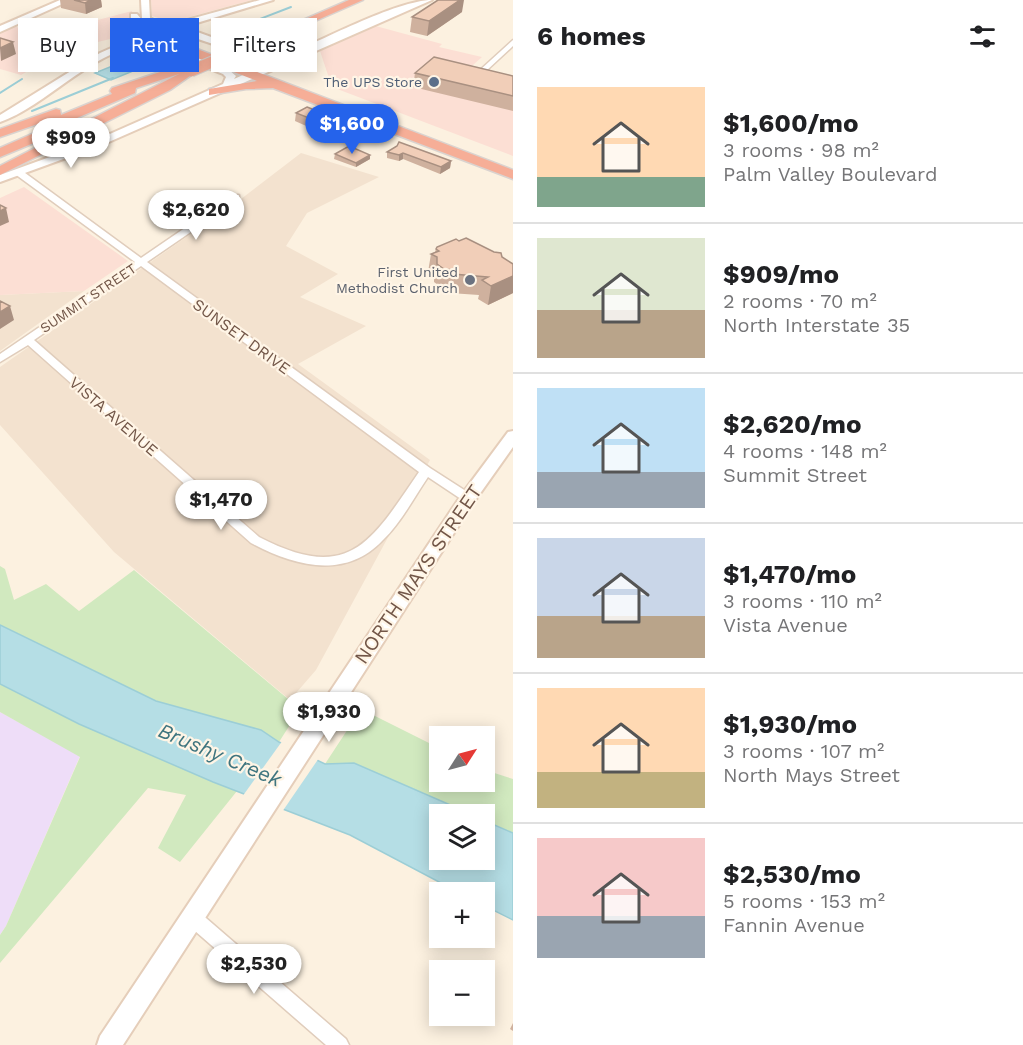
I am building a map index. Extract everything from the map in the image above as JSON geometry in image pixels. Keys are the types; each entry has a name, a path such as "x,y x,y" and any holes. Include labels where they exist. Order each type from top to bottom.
{"highway":[{"path":"312,18 358,0"},
{"path":"302,18 339,1"},
{"path":"199,54 405,133 488,151 513,160"},
{"path":"0,133 179,72"},
{"path":"0,146 181,72"},
{"path":"0,153 181,72"},
{"path":"0,171 166,87 184,72"},
{"path":"279,72 420,125"},
{"path":"213,92 253,84 285,88"},
{"path":"446,142 513,175"}],"main road":[{"path":"0,29 67,0"},
{"path":"134,16 137,0"},
{"path":"145,0 146,18"},
{"path":"199,19 269,0"},
{"path":"317,47 373,21 428,0"},
{"path":"0,119 110,52"},
{"path":"199,61 231,76 227,85"},
{"path":"0,179 98,143 259,72"},
{"name":"NORTH MAYS STREET","path":"109,1045 468,498 513,436"}],"street":[{"path":"513,42 482,71 513,81"},
{"name":"SUNSET DRIVE","path":"18,172 426,471 468,498"},
{"name":"SUMMIT STREET","path":"0,359 236,197"},
{"name":"VISTA AVENUE","path":"27,339 255,540 286,556 318,562 347,558 362,552 381,534 426,471"},
{"path":"193,918 340,1045"}],"shaded area":[{"path":"151,0 252,0 186,18 152,16"},
{"path":"132,11 132,18 110,18 110,39 98,42 98,20"},
{"path":"372,25 442,44 439,47 482,57 464,73 513,84 513,156 332,87 320,51"},
{"path":"14,26 18,28 18,72 26,72 21,75 0,69 0,31"},
{"path":"301,153 379,177 307,213 286,246 338,274 300,297 366,326 298,364 430,460 316,670 290,700 114,552 0,425 0,367 241,199"},
{"path":"24,187 128,261 84,291 0,295 0,198"},
{"path":"84,291 0,351 0,295"},
{"path":"0,712 80,756 6,926 0,935"}],"green space":[{"path":"0,566 5,569 14,600 46,584 79,611 134,570 300,709 279,742 261,730 156,701 0,625"},
{"path":"0,684 79,724 237,791 180,862 158,848 186,795 148,788 0,963 0,935 80,757 0,712"},
{"path":"361,709 429,743 429,792 495,792 495,773 513,779 513,833 495,825 495,804 442,804 325,764"}],"water":[{"path":"110,67 110,72 131,72 111,80 95,73"},
{"name":"Brushy Creek","path":"0,625 156,701 261,730 279,742 325,764 354,763 448,804 429,804 429,870 495,870 495,825 513,833 513,920 495,911 495,882 439,882 350,835 213,782 79,724 0,684"}],"pier":[{"path":"283,740 319,758 282,812 242,797"}],"building":[{"path":"74,0 91,0 85,3"},
{"path":"438,0 460,0 429,21 412,17"},
{"path":"0,38 13,42 0,48"},
{"path":"434,57 513,76 513,96 415,73"},
{"path":"307,107 325,114 314,120 296,113"},
{"path":"399,142 451,161 441,167 403,153 399,155 387,152"},
{"path":"349,146 370,155 356,163 335,154"},
{"path":"466,238 494,252 501,253 502,257 513,264 513,276 491,286 482,280 488,277 453,274 453,270 444,269 437,264 437,257 431,254 439,251 437,247 456,239 459,241"},
{"path":"0,301 10,306 0,312"}],"waterway":[{"path":"262,18 291,7"},
{"path":"32,111 113,78"},
{"path":"0,93 22,79"}],"place":[{"name":"The UPS Store","path":"434,82"},
{"name":"First United Methodist Church","path":"470,280"}]}
